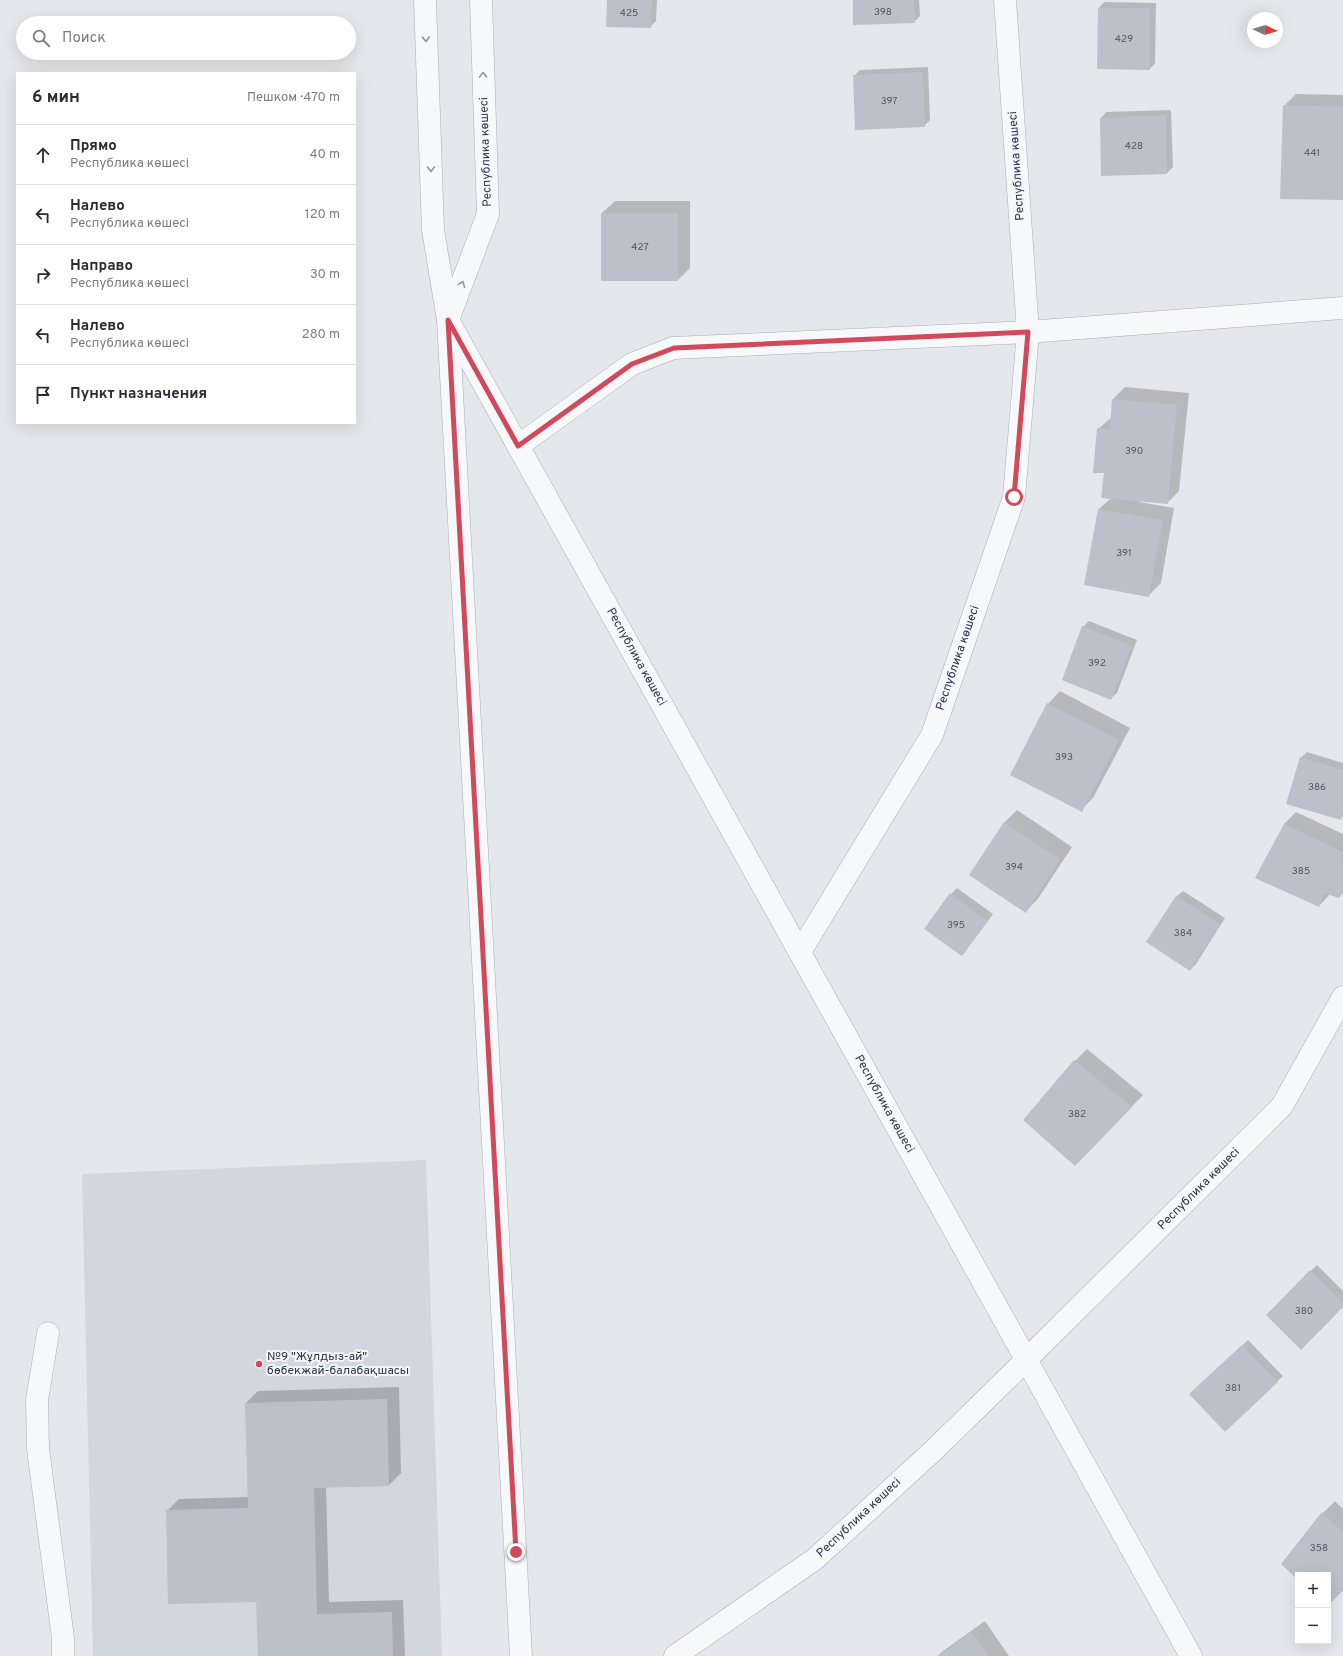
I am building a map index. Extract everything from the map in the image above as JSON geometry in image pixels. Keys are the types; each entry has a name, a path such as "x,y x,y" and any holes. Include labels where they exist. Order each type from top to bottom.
{"street":[{"path":"425,0 433,230 448,320"},
{"name":"Республика көшесі","path":"481,0 488,214 448,320 521,1656"},
{"name":"Республика көшесі","path":"800,952 932,735 1014,497 1028,332 1006,0"},
{"path":"518,446 632,364 674,348 1028,332 1343,308"},
{"name":"Республика көшесі","path":"448,320 1191,1656"},
{"name":"Республика көшесі","path":"675,1656 816,1558 934,1450 1026,1360 1282,1106 1343,996"},
{"path":"48,1333 37,1400 38,1449 63,1638 63,1656"}],"shaded area":[{"name":"№9 \"Жұлдыз-ай\" бөбекжай-балабақшасы","path":"426,1160 442,1656 93,1656 82,1174"}],"building":[{"path":"607,0 652,0 651,28 606,27"},
{"path":"853,0 914,0 915,23 853,25"},
{"path":"1098,8 1150,8 1150,70 1097,69"},
{"path":"923,72 925,127 855,130 853,75"},
{"path":"1283,105 1343,107 1343,200 1280,199"},
{"path":"1166,115 1167,174 1101,176 1100,118"},
{"path":"601,213 678,213 678,281 601,281"},
{"path":"1112,399 1177,405 1168,504 1101,498 1104,473 1093,473 1097,428 1110,429"},
{"path":"1098,509 1163,520 1149,597 1084,585"},
{"path":"1082,626 1132,646 1111,700 1062,680"},
{"path":"1047,703 1119,740 1082,812 1010,775"},
{"path":"1300,757 1343,770 1343,812 1341,820 1286,804"},
{"path":"1004,822 1060,859 1026,913 969,875"},
{"path":"1284,824 1343,852 1340,862 1343,864 1343,888 1339,898 1324,893 1319,907 1255,878"},
{"path":"950,893 988,921 962,956 924,929"},
{"path":"1176,896 1220,924 1190,971 1146,942"},
{"path":"1074,1060 1132,1107 1075,1166 1023,1120"},
{"path":"1310,1270 1343,1302 1343,1307 1301,1350 1266,1315"},
{"path":"1242,1345 1278,1382 1225,1432 1189,1394"},
{"path":"387,1399 389,1486 314,1488 317,1614 392,1612 393,1656 258,1656 256,1602 168,1604 166,1510 248,1508 245,1403"},
{"path":"1322,1512 1343,1532 1343,1590 1331,1603 1331,1572 1295,1572 1295,1577 1281,1564"},
{"path":"972,1632 989,1656 939,1656"}],"place":[{"name":"№9 \"Жұлдыз-ай\" бөбекжай-балабақшасы","path":"259,1364"}],"route":[{"path":"516,1552 448,320 518,446 632,364 674,348 1028,332 1014,497"}]}
